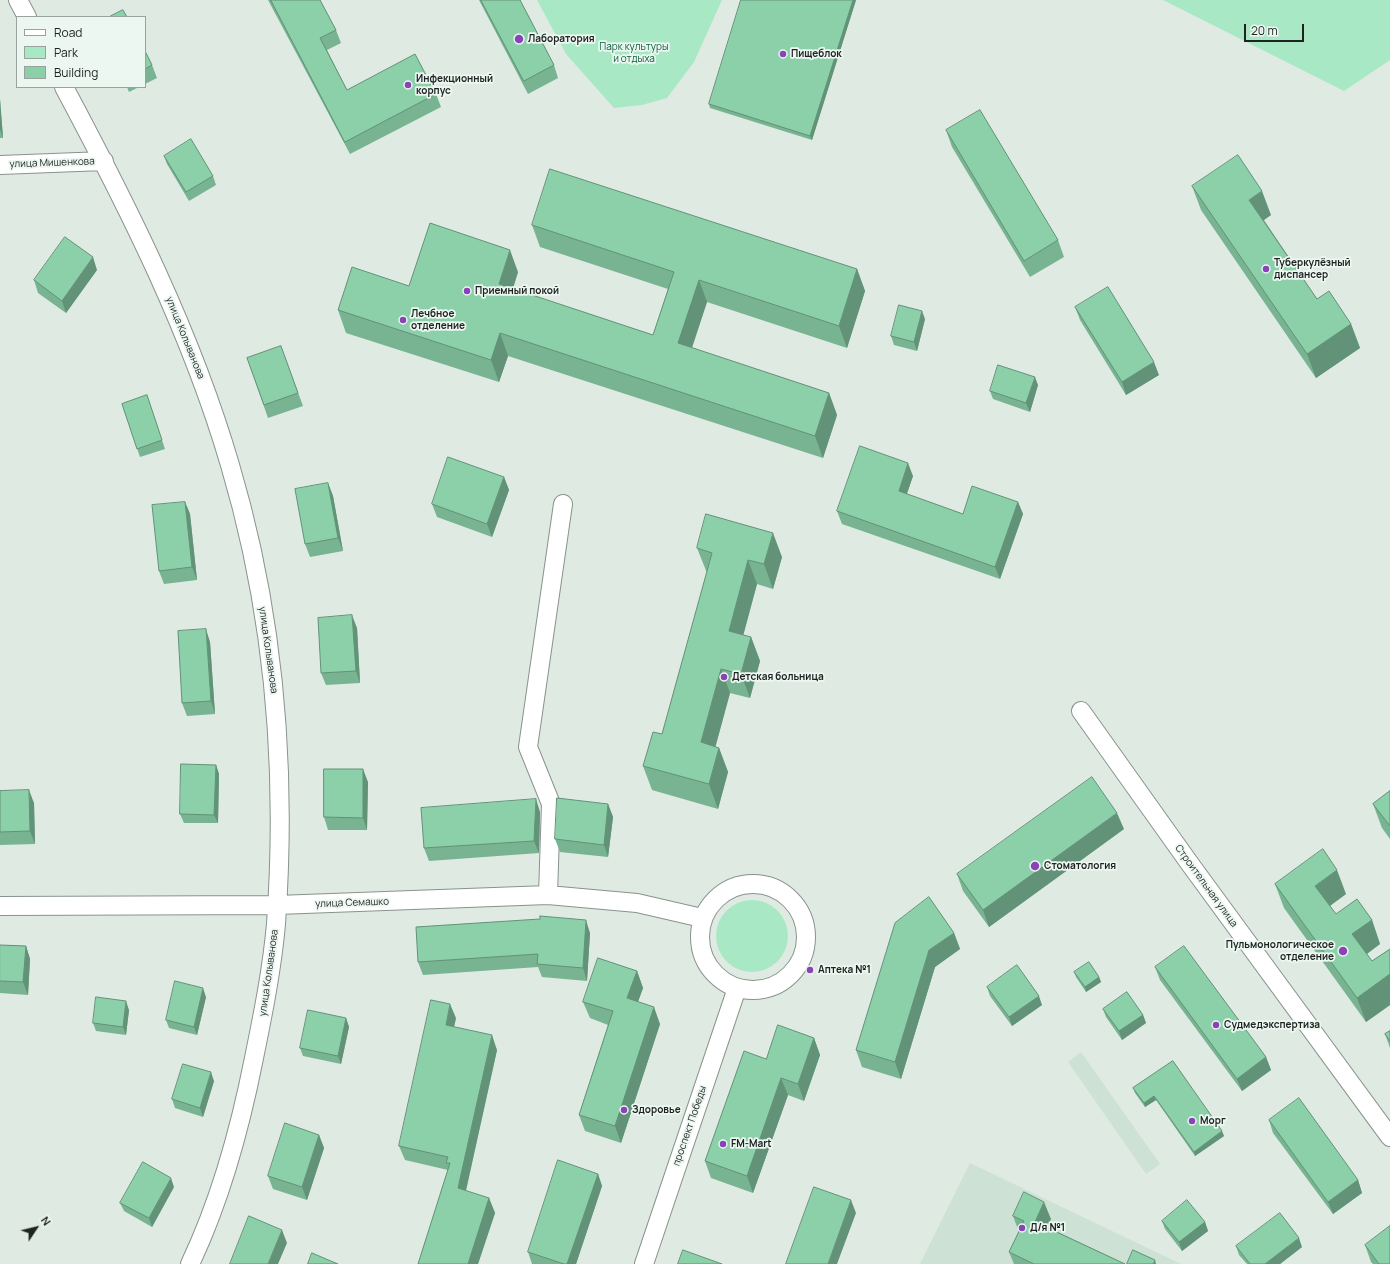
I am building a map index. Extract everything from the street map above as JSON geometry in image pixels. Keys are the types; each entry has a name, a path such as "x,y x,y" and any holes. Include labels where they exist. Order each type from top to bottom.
{"street":[{"path":"18,0 26,16"},
{"name":"улица Колыванова","path":"65,88 104,161 169,299 200,373 231,466 255,563 272,666 279,771 277,905 275,927 262,1019 244,1111 220,1192 190,1264"},
{"name":"улица Мишенкова","path":"0,165 104,161"},
{"path":"548,896 551,804 528,747 563,504"},
{"name":"Строительная улица","path":"1081,711 1214,897 1390,1137"},
{"path":"742,884 760,884 777,889 791,899 801,914 806,931 805,948 798,965 787,978 772,987 755,990 737,988 722,980 709,968 702,952 700,935 702,918 712,902 726,891 742,884"},
{"name":"улица Семашко","path":"0,906 277,905 548,896 637,903 702,918"},
{"name":"проспект Победы","path":"644,1264 737,988"}],"shaded area":[{"path":"1081,1052 1160,1164 1146,1174 1068,1062"},
{"name":"Д/я №1","path":"970,1163 1181,1264 920,1264"}],"green space":[{"name":"Парк культуры и отдыха","path":"537,0 722,0 694,62 667,98 642,105 614,108 566,54"},
{"path":"1163,0 1390,0 1390,60 1344,91"},
{"path":"752,900 772,906 782,916 788,936 782,956 772,966 752,972 732,966 722,956 716,936 722,916 732,906"}],"building":[{"name":"Инфекционный корпус","path":"271,0 320,0 336,30 320,38 347,90 415,54 436,94 345,142"},
{"name":"Лаборатория","path":"481,0 520,0 554,65 524,81"},
{"name":"Пищеблок","path":"741,0 853,0 810,136 709,104"},
{"path":"123,10 126,16 111,16"},
{"path":"146,53 152,65 146,68"},
{"path":"980,110 1058,240 1024,261 946,130"},
{"path":"191,139 213,176 186,192 164,156"},
{"name":"Туберкулёзный диспансер","path":"1238,155 1262,191 1249,200 1317,299 1329,291 1351,324 1307,354 1192,186"},
{"path":"550,169 857,269 839,326 699,280 678,343 829,393 815,436 500,333 491,360 338,310 352,267 409,286 430,223 510,250 499,284 653,335 674,272 532,225"},
{"path":"65,237 93,257 62,301 34,280"},
{"path":"1108,287 1154,362 1122,382 1075,307"},
{"path":"899,305 922,311 914,342 891,336"},
{"path":"281,346 298,393 264,405 247,358"},
{"path":"998,365 1035,377 1026,403 990,391"},
{"path":"147,395 162,440 137,449 122,404"},
{"path":"860,446 908,463 899,491 963,514 972,486 1018,502 995,567 837,511"},
{"path":"448,457 504,477 487,524 432,504"},
{"path":"328,483 338,538 305,544 295,489"},
{"path":"185,502 192,567 159,571 152,505"},
{"path":"706,514 773,533 764,564 748,560 729,631 751,637 741,674 721,669 701,742 719,748 709,784 643,766 653,732 662,734 712,553 697,548"},
{"path":"352,615 356,671 321,673 318,618"},
{"path":"206,629 211,701 182,703 178,631"},
{"path":"181,764 216,765 214,815 180,814"},
{"path":"324,769 363,769 363,818 324,817"},
{"path":"1092,777 1117,813 983,910 957,874"},
{"path":"29,790 30,831 0,832 0,791"},
{"path":"1390,791 1390,826 1373,804"},
{"path":"557,798 608,804 604,845 555,839"},
{"path":"536,799 534,841 424,848 421,808"},
{"path":"1323,849 1337,870 1315,886 1336,914 1357,899 1372,920 1352,934 1372,961 1390,949 1390,974 1357,998 1275,884"},
{"path":"929,897 954,933 929,950 895,1062 856,1050 895,923"},
{"path":"540,916 586,920 583,968 537,964 538,954 418,962 416,927 540,919"},
{"path":"0,945 26,946 23,982 0,981"},
{"name":"Судмедэкспертиза","path":"1184,946 1266,1057 1237,1079 1155,967"},
{"path":"598,958 637,971 627,998 654,1007 615,1126 579,1115 613,1011 583,1002"},
{"path":"1089,962 1099,977 1085,987 1074,972"},
{"path":"1017,965 1039,996 1009,1017 987,987"},
{"path":"175,981 203,988 194,1027 166,1020"},
{"path":"1127,992 1143,1015 1119,1031 1103,1009"},
{"path":"96,997 126,1001 123,1027 93,1023"},
{"path":"431,1000 450,1004 446,1025 492,1035 458,1188 489,1198 468,1264 418,1264 450,1163 446,1163 448,1157 399,1146"},
{"path":"308,1010 346,1018 338,1056 300,1048"},
{"path":"778,1025 814,1038 798,1084 781,1078 747,1176 705,1161 744,1051 766,1059"},
{"path":"1390,1031 1390,1041 1385,1034"},
{"name":"Морг","path":"1173,1061 1222,1131 1194,1152 1154,1096 1144,1103 1133,1088"},
{"path":"183,1064 211,1072 200,1108 172,1099"},
{"path":"1299,1098 1358,1180 1328,1202 1269,1120"},
{"path":"285,1123 319,1135 302,1187 268,1176"},
{"path":"558,1160 598,1174 567,1264 528,1252"},
{"path":"143,1162 171,1178 149,1218 120,1203"},
{"path":"814,1187 851,1200 828,1264 786,1264"},
{"path":"1024,1192 1044,1202 1035,1222 1125,1264 1034,1264 1009,1252 1024,1221 1013,1216"},
{"path":"1187,1200 1205,1222 1179,1242 1162,1221"},
{"path":"1280,1213 1299,1238 1265,1264 1250,1264 1236,1246"},
{"path":"249,1216 282,1230 268,1264 230,1264"},
{"path":"1390,1226 1390,1264 1379,1264 1365,1245"},
{"path":"683,1250 722,1264 678,1264"},
{"path":"1133,1250 1155,1260 1153,1264 1127,1264"},
{"path":"312,1253 338,1264 308,1264"}],"place":[{"name":"Лаборатория","path":"519,39"},
{"name":"Пищеблок","path":"783,54"},
{"name":"Инфекционный корпус","path":"408,85"},
{"name":"Туберкулёзный диспансер","path":"1266,269"},
{"name":"Приемный покой","path":"467,291"},
{"name":"Лечбное отделение","path":"403,320"},
{"name":"Детская больница","path":"724,677"},
{"name":"Стоматология","path":"1035,866"},
{"name":"Пульмонологическое отделение","path":"1343,951"},
{"name":"Аптека №1","path":"810,970"},
{"name":"Судмедэкспертиза","path":"1216,1025"},
{"name":"Здоровье","path":"624,1110"},
{"name":"Морг","path":"1192,1121"},
{"name":"FM-Mart","path":"723,1144"},
{"name":"Д/я №1","path":"1022,1228"}]}
